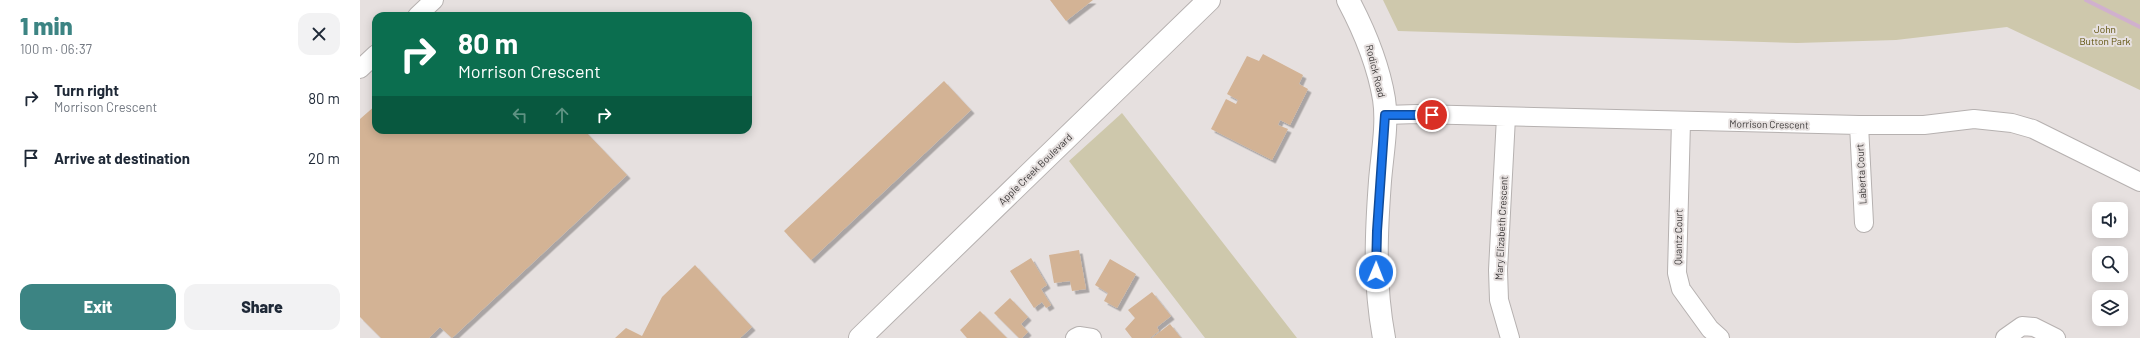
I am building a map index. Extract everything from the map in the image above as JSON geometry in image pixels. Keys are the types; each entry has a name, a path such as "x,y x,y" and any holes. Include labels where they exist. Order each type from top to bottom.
{"main road":[{"name":"Apple Creek Boulevard","path":"860,338 1209,0"},
{"name":"Rodick Road","path":"1348,0 1367,37 1374,57 1384,100 1385,115 1377,231 1376,272 1378,303 1384,338"}],"street":[{"path":"421,12 434,0"},
{"path":"360,69 372,58"},
{"name":"Morrison Crescent","path":"1385,115 1859,125 1924,125 1974,119 2012,123 2034,129 2140,182"},
{"name":"Mary Elizabeth Crescent","path":"1506,117 1499,262 1499,300 1510,338"},
{"name":"Quantz Court","path":"1681,122 1677,273 1681,289 1710,329 1720,338"},
{"name":"Laberta Court","path":"1859,125 1864,223"},
{"path":"2005,338 2022,326 2034,327 2056,338"},
{"path":"1075,338 1079,336 1092,338"}],"green space":[{"name":"John Button Park","path":"1383,0 2140,0 2140,90 2007,27 1896,40 1797,43 1398,31"},
{"path":"1122,113 1297,338 1205,338 1069,161"}],"building":[{"path":"1050,0 1093,0 1066,21"},
{"path":"1263,54 1303,75 1299,84 1308,89 1290,125 1280,120 1278,125 1288,129 1272,160 1211,129 1226,99 1236,104 1238,100 1227,94 1247,56 1259,61"},
{"path":"944,81 971,110 811,260 784,231"},
{"path":"372,108 372,134 588,134 627,175 452,338 440,327 429,338 381,338 360,317 360,119"},
{"path":"1079,250 1086,289 1072,291 1070,281 1054,283 1049,255"},
{"path":"1031,258 1047,285 1041,289 1051,305 1046,308 1042,302 1034,308 1010,271"},
{"path":"1110,259 1136,274 1117,308 1104,301 1108,293 1095,285"},
{"path":"695,265 752,327 740,338 615,338 626,328 642,336 662,297"},
{"path":"1152,292 1171,316 1157,327 1159,331 1150,338 1132,338 1125,329 1135,318 1128,310"},
{"path":"1010,298 1028,317 1021,324 1028,332 1022,338 1019,338 994,313"},
{"path":"980,311 1007,338 967,338 960,330"},
{"path":"1170,324 1181,338 1152,338"}],"waterway":[{"path":"2086,0 2140,27"}],"route":[{"path":"1376,272 1377,231 1385,115 1432,115"}]}
